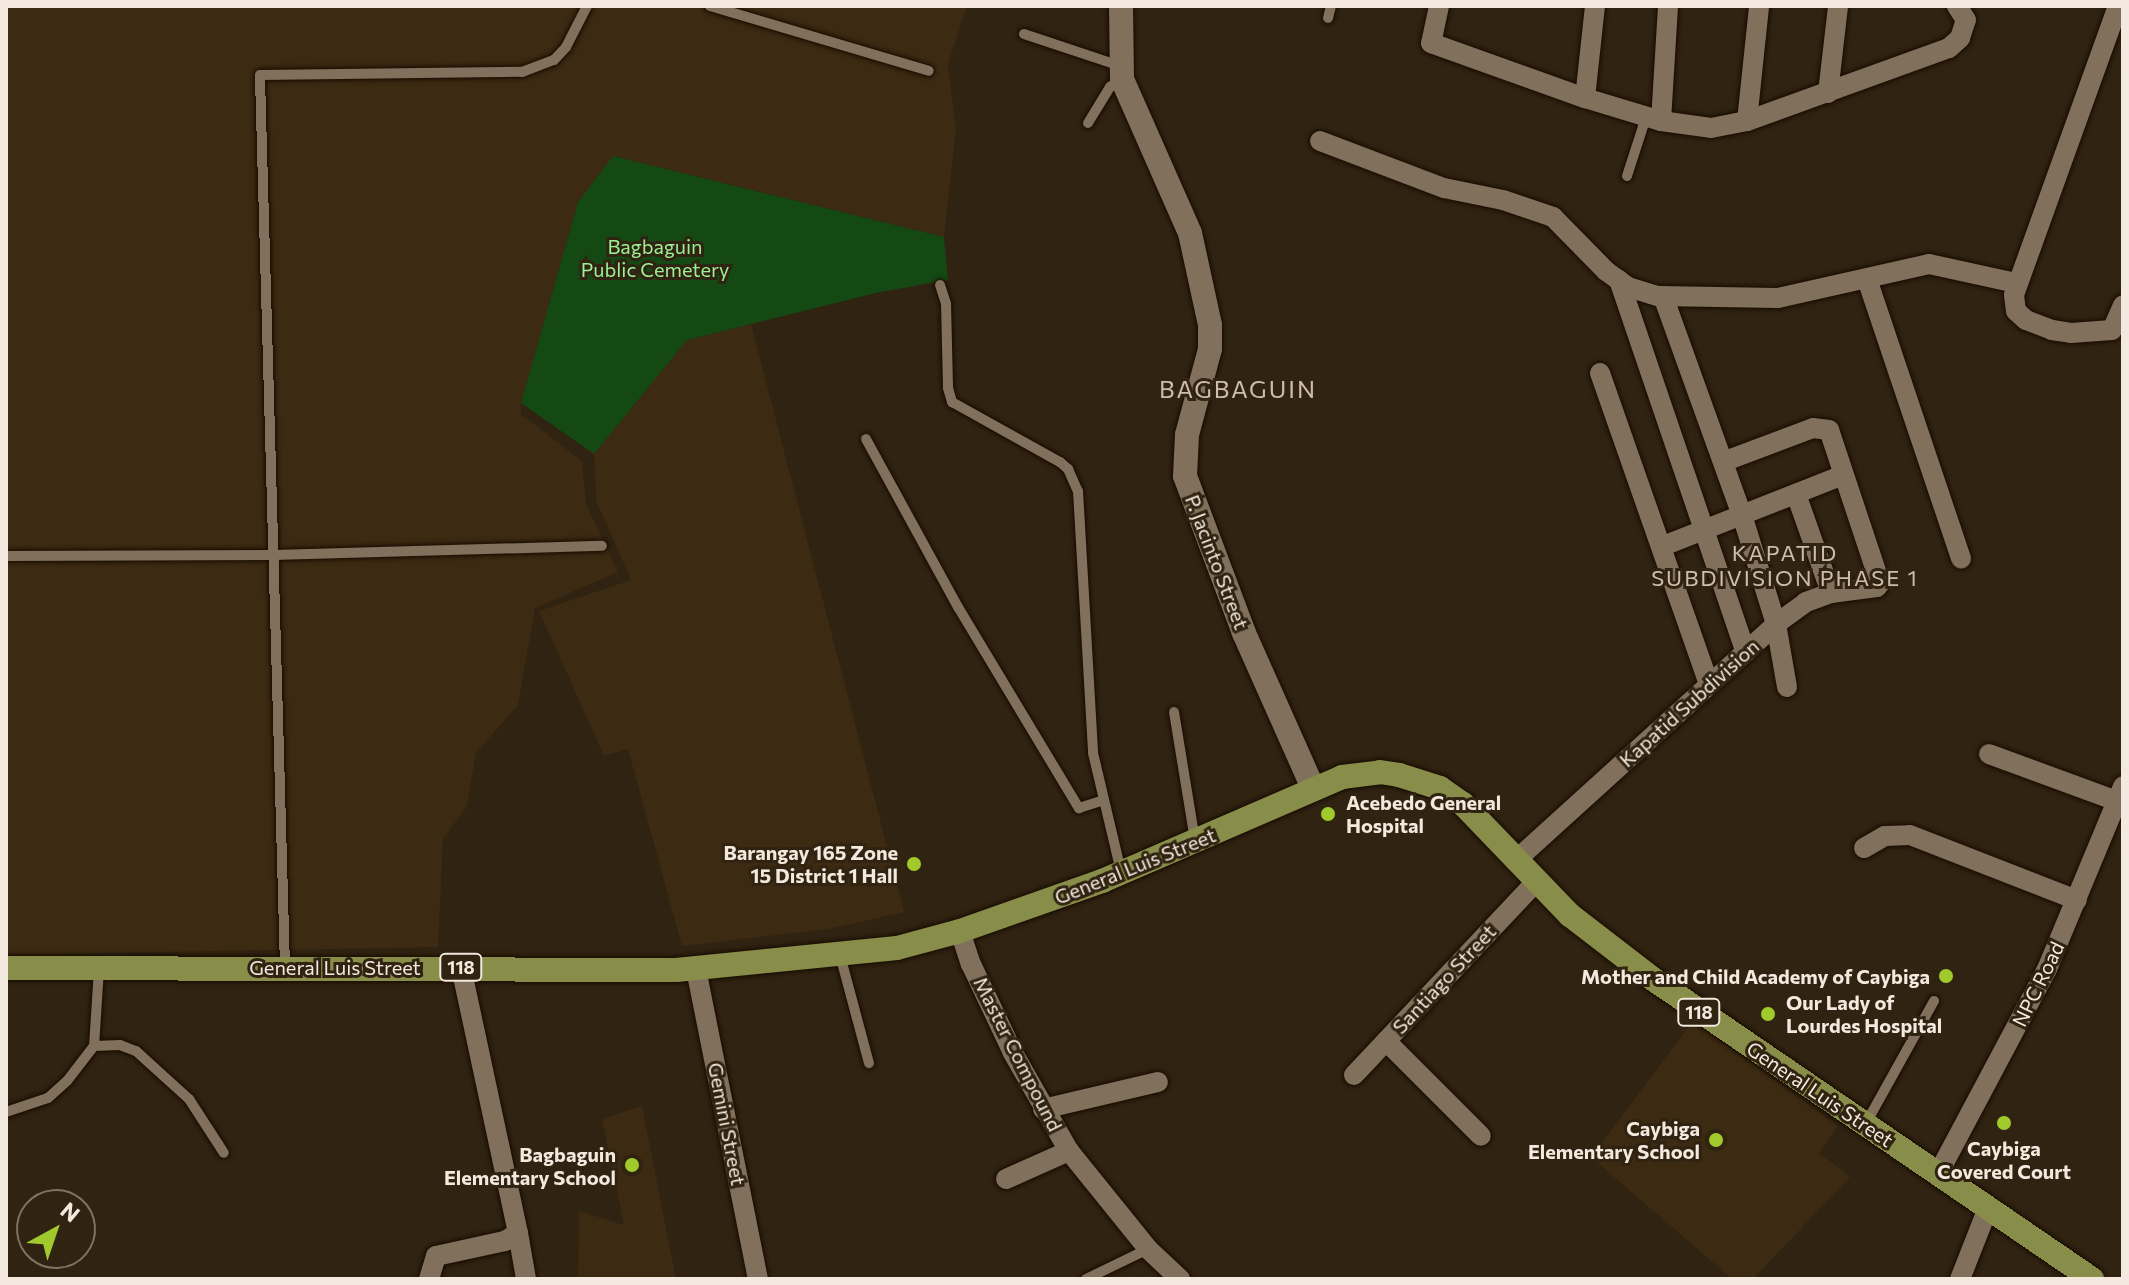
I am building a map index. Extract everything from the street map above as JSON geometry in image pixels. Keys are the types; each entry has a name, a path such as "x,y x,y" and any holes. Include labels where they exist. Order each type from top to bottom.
{"main road":[{"name":"General Luis Street","path":"6,968 696,969 897,948 960,931 1122,873 1313,788 1361,774 1380,772 1418,780 1463,804 1535,883 1570,915 1653,979 2092,1279"}],"street":[{"name":"P. Jacinto Street","path":"1121,6 1121,72 1190,233 1206,295 1210,349 1187,435 1185,476 1244,633 1313,788"},
{"path":"1439,6 1431,43 1654,119 1711,128 1747,121 1955,44 1966,20 1957,6"},
{"path":"1585,98 1595,6"},
{"path":"1654,119 1668,6"},
{"path":"1747,121 1759,6"},
{"path":"1828,93 1838,6"},
{"path":"2118,6 2016,283 2016,311 2026,320 2071,333 2112,330 2123,305"},
{"path":"1320,141 1444,188 1503,200 1553,217 1583,251 1619,280 1643,293 1778,298 1929,264 2016,283"},
{"path":"1867,279 1961,559"},
{"path":"1619,280 1746,652"},
{"path":"1663,296 1725,461 1776,624 1787,687"},
{"path":"1600,373 1709,684"},
{"path":"1663,546 1843,475 1829,430 1822,427 1725,461"},
{"name":"Kapatid Subdivision","path":"1515,861 1776,624 1806,602 1831,593 1877,587 1881,580 1843,475"},
{"path":"1796,494 1831,593"},
{"path":"1989,754 2120,794"},
{"name":"NPC Road","path":"1938,1174 2047,969 2120,794"},
{"path":"1864,848 1885,836 1910,835 2077,900"},
{"name":"Santiago Street","path":"1354,1075 1535,883"},
{"name":"Master Compound","path":"960,931 971,964 1043,1109 1069,1151 1148,1249 1180,1279"},
{"path":"461,967 526,1279"},
{"name":"Gemini Street","path":"696,969 758,1279"},
{"path":"1386,1041 1481,1136"},
{"path":"1043,1109 1158,1082"},
{"path":"1006,1179 1069,1151"},
{"path":"1960,1279 1988,1208"},
{"path":"429,1279 436,1256 505,1241 518,1233"}],"lane":[{"path":"285,967 260,75 522,72 554,60 566,47 587,6"},
{"path":"710,6 929,71"},
{"path":"1328,18 1331,6"},
{"path":"1024,34 1121,72 1088,123"},
{"path":"1627,176 1654,119"},
{"path":"940,285 946,304 948,388 952,402 1060,462 1068,469 1078,491 1086,682 1101,801 1122,873"},
{"path":"866,439 958,607 1079,808 1101,801"},
{"path":"6,556 273,555 602,546"},
{"path":"1174,712 1195,842"},
{"path":"840,955 869,1063"},
{"path":"6,1112 48,1098 67,1081 94,1046 99,967"},
{"path":"1865,1125 1934,1001"},
{"path":"94,1046 120,1045 136,1051 189,1099 224,1153"},
{"path":"1086,1279 1148,1249"}],"shaded area":[{"path":"6,6 967,6 948,64 956,129 944,237 614,156 578,202 521,403 521,414 582,461 586,504 618,572 535,608 518,705 476,753 467,806 443,839 438,947 6,955"},
{"path":"751,324 904,912 829,929 682,946 628,749 604,756 539,611 631,580 596,500 594,454 687,340"},
{"name":"Caybiga Elementary School","path":"1693,1021 1838,1126 1819,1153 1850,1177 1753,1279 1732,1279 1591,1157"},
{"name":"Bagbaguin Elementary School","path":"642,1106 676,1279 578,1279 579,1211 624,1225 602,1119"}],"green space":[{"name":"Bagbaguin Public Cemetery","path":"613,156 944,237 948,280 880,292 687,340 594,454 521,403 578,202"}],"place":[{"name":"Acebedo General Hospital","path":"1328,814"},
{"name":"Barangay 165 Zone 15 District 1 Hall","path":"914,864"},
{"name":"Mother and Child Academy of Caybiga","path":"1946,976"},
{"name":"Our Lady of Lourdes Hospital","path":"1768,1014"},
{"name":"Caybiga Covered Court","path":"2004,1123"},
{"name":"Caybiga Elementary School","path":"1716,1140"},
{"name":"Bagbaguin Elementary School","path":"632,1165"}],"district":[{"name":"BAGBAGUIN","path":"1238,389"},
{"name":"KAPATID SUBDIVISION PHASE 1","path":"1785,564"}]}
